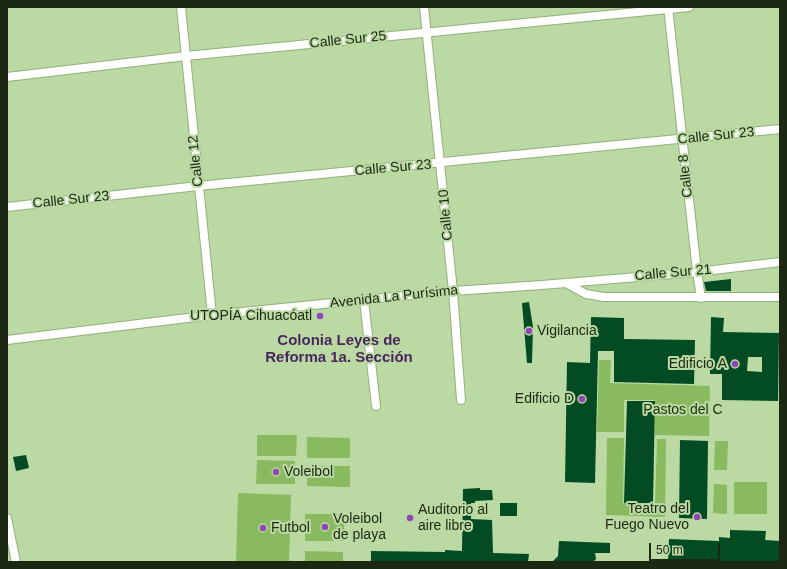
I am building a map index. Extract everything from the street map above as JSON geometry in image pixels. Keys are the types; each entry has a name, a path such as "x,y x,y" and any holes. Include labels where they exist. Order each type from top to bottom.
{"street":[{"name":"Calle 12","path":"181,7 212,315"},
{"name":"Calle 10","path":"424,7 441,163 461,400"},
{"name":"Calle Sur 25","path":"7,77 186,56 689,7"},
{"name":"Calle 8","path":"668,8 701,298"},
{"name":"Calle Sur 23","path":"7,207 198,186 780,129"},
{"name":"Calle Sur 21","path":"566,283 697,272 780,262"},
{"name":"Avenida La Purísima","path":"7,340 212,315 453,291 566,283"},
{"path":"566,283 586,294 604,297 780,297"},
{"path":"364,300 376,406"},
{"path":"7,518 16,562"}],"green space":[{"name":"Pastos del C","path":"599,360 611,360 610,383 710,386 709,436 655,435 655,400 624,400 624,432 597,432"},
{"path":"257,435 297,435 296,456 257,456"},
{"path":"307,437 350,438 350,458 307,458"},
{"path":"607,438 624,438 623,503 655,504 657,439 666,439 665,517 606,515"},
{"path":"715,441 728,441 727,470 714,470"},
{"name":"Voleibol","path":"257,460 295,461 295,484 256,484"},
{"path":"307,466 350,466 350,487 307,486"},
{"path":"734,482 767,482 767,514 734,514"},
{"path":"714,484 727,485 727,514 713,513"},
{"name":"Futbol","path":"238,493 291,495 289,562 236,562"},
{"name":"Voleibol de playa","path":"305,514 344,514 344,541 305,541"},
{"name":"Voleibol de playa","path":"305,551 343,552 343,562 305,562"}],"building":[{"path":"731,279 731,291 706,291 704,282"},
{"path":"529,302 533,327 532,363 527,363 522,303"},
{"path":"591,317 624,318 624,339 695,340 694,384 614,382 614,351 598,351 595,483 565,482 567,362 590,363"},
{"name":"Edificio A","path":"711,317 724,318 723,332 779,333 778,401 722,400 722,374 710,374","holes":["748,357 762,357 762,372 747,371"]},
{"path":"627,401 655,401 653,503 624,503"},
{"path":"680,440 708,441 707,519 679,518"},
{"path":"26,455 29,468 16,471 13,457"},
{"path":"480,488 480,490 492,490 493,500 475,501 475,503 471,503 471,519 492,520 493,553 529,554 528,562 371,562 371,551 462,551 463,489"},
{"path":"500,503 517,503 517,516 500,516"},
{"path":"730,530 766,531 765,540 780,541 780,562 668,562 669,539 719,541 719,537 730,538"},
{"path":"559,541 610,543 610,553 595,553 596,559 593,562 552,562 558,556"}],"place":[{"name":"UTOPÍA Cihuacóatl","path":"320,316"},
{"name":"Vigilancia","path":"529,331"},
{"name":"Edificio A","path":"735,364"},
{"name":"Edificio D","path":"582,399"},
{"name":"Voleibol","path":"276,472"},
{"name":"Teatro del Fuego Nuevo","path":"697,517"},
{"name":"Auditorio al aire libre","path":"410,518"},
{"name":"Voleibol de playa","path":"325,527"},
{"name":"Futbol","path":"263,528"}],"district":[{"name":"Colonia Leyes de Reforma 1a. Sección","path":"339,350"}]}
